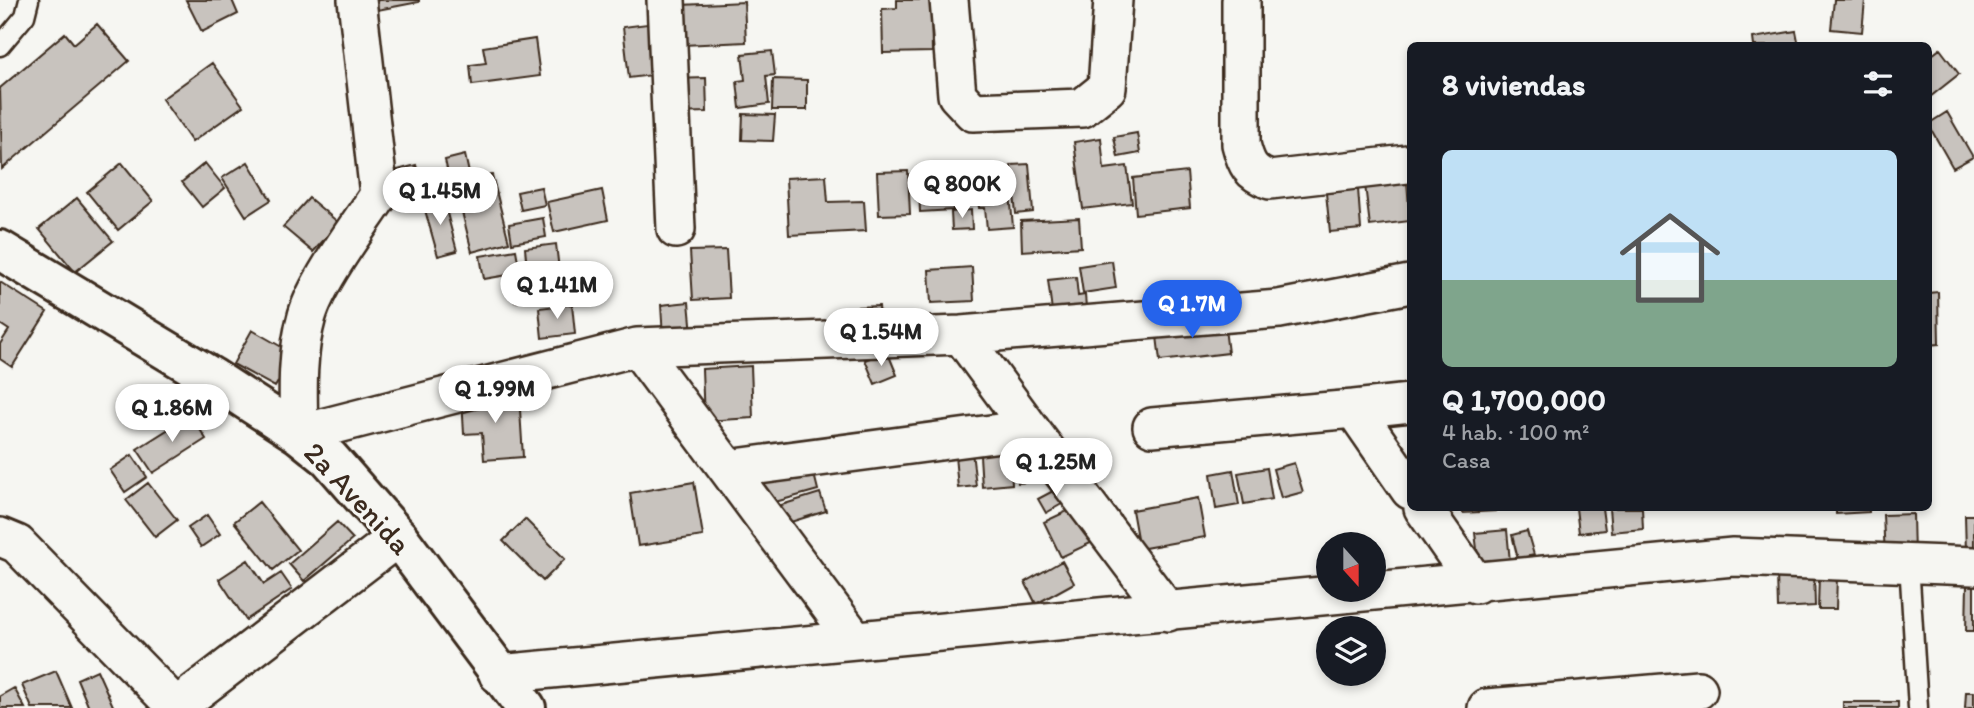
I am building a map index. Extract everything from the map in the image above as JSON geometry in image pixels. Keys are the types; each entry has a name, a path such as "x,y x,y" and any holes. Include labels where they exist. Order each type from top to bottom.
{"street":[{"path":"357,0 379,195 338,257 308,314 297,372 299,434 636,347 961,335 1279,309 1407,285"},
{"path":"666,0 676,229"},
{"path":"949,0 957,96 973,112 1082,108 1092,101 1107,88 1113,0"},
{"path":"1241,0 1241,144 1245,161 1253,174 1269,180 1407,164"},
{"name":"2a Avenida","path":"0,250 211,377 299,434 329,458 398,537 526,708"},
{"path":"961,335 1168,612"},
{"path":"636,347 855,640"},
{"path":"1152,427 1407,403"},
{"path":"1354,409 1407,486"},
{"path":"728,469 1030,429"},
{"path":"1425,511 1476,583"},
{"path":"0,537 17,544 176,708 398,537"},
{"path":"498,674 1733,557 1974,566"},
{"path":"1487,708 1698,690"}],"lane":[{"path":"0,46 25,16 29,0"},
{"path":"1909,563 1918,708"}],"building":[{"path":"186,0 232,0 238,14 202,32"},
{"path":"370,0 419,0 419,2 372,11"},
{"path":"897,0 931,0 932,52 883,53 882,9 897,8"},
{"path":"1834,0 1865,0 1862,32 1831,29"},
{"path":"744,2 746,42 683,45 681,5"},
{"path":"655,23 661,74 629,78 623,27"},
{"path":"97,24 129,61 2,169 0,88 65,33 74,44"},
{"path":"1796,31 1798,42 1754,42 1753,38"},
{"path":"535,39 540,76 472,85 470,65 486,63 483,47"},
{"path":"1940,49 1959,74 1932,95 1932,55"},
{"path":"772,51 775,75 766,76 769,104 740,108 737,81 745,80 742,54"},
{"path":"212,63 243,106 192,142 162,99"},
{"path":"706,78 707,112 674,113 673,79"},
{"path":"773,79 807,80 807,110 772,110"},
{"path":"1947,112 1973,157 1953,168 1932,131 1932,121"},
{"path":"743,114 775,115 773,141 742,140"},
{"path":"1137,133 1140,153 1118,157 1114,137"},
{"path":"1101,138 1104,169 1127,166 1132,203 1083,209 1074,142"},
{"path":"465,155 469,173 449,178 445,160"},
{"path":"248,162 271,200 246,216 222,178"},
{"path":"122,163 153,201 118,230 87,192"},
{"path":"205,163 225,188 202,207 182,182"},
{"path":"1029,164 1033,212 1016,214 1011,165"},
{"path":"416,165 421,184 441,179 445,193 402,204 394,171"},
{"path":"951,165 953,210 920,212 918,167"},
{"path":"1008,170 1013,227 987,229 985,208 979,208 976,173"},
{"path":"908,171 910,214 879,215 877,172"},
{"path":"1187,172 1190,208 1136,214 1133,178"},
{"path":"492,175 509,242 472,252 455,184"},
{"path":"826,176 828,202 864,201 866,231 789,235 786,178"},
{"path":"1407,181 1407,221 1370,226 1365,185"},
{"path":"541,187 545,205 521,210 517,192"},
{"path":"1358,189 1361,229 1330,232 1326,193"},
{"path":"602,190 608,220 554,232 547,202"},
{"path":"77,198 113,241 75,272 39,229"},
{"path":"309,198 339,223 313,252 283,227"},
{"path":"443,198 457,251 438,256 423,203"},
{"path":"971,210 972,229 952,230 951,212"},
{"path":"543,218 546,237 512,243 509,224"},
{"path":"1079,218 1081,247 1022,251 1021,221"},
{"path":"556,244 562,296 515,302 513,281 528,279 525,248"},
{"path":"516,250 520,273 484,279 480,256"},
{"path":"726,250 729,298 693,300 690,251"},
{"path":"1112,261 1116,288 1083,293 1079,266"},
{"path":"972,267 974,301 931,303 929,270"},
{"path":"1076,277 1078,296 1085,295 1086,307 1052,311 1048,280"},
{"path":"0,282 47,312 12,367 0,359 0,344 9,330 0,324"},
{"path":"1938,292 1939,344 1932,345 1932,293"},
{"path":"689,302 692,334 663,337 661,305"},
{"path":"572,304 575,334 542,338 539,308"},
{"path":"879,306 880,322 857,323 856,307"},
{"path":"1224,320 1228,353 1160,361 1156,328"},
{"path":"252,330 294,354 275,387 233,364"},
{"path":"887,351 897,375 875,384 865,360"},
{"path":"751,366 753,418 704,421 702,369"},
{"path":"519,394 523,457 484,460 482,433 464,434 462,398"},
{"path":"191,415 206,439 153,473 137,449"},
{"path":"1009,437 1012,484 982,487 979,440"},
{"path":"1033,437 1036,481 1018,483 1015,439"},
{"path":"971,443 976,486 958,488 954,445"},
{"path":"132,455 147,477 125,492 110,470"},
{"path":"1294,463 1303,492 1281,498 1273,469"},
{"path":"812,466 818,490 768,504 761,479"},
{"path":"1267,468 1272,499 1244,504 1238,473"},
{"path":"1233,470 1239,505 1216,509 1211,474"},
{"path":"694,482 703,536 638,546 630,493"},
{"path":"148,483 177,520 155,537 126,500"},
{"path":"1066,484 1074,497 1046,513 1038,499"},
{"path":"820,493 826,511 781,525 775,507"},
{"path":"1198,498 1205,537 1139,549 1132,510"},
{"path":"259,502 298,550 273,570 234,522"},
{"path":"1080,505 1097,540 1061,557 1044,522"},
{"path":"1463,511 1496,511 1463,513"},
{"path":"1576,511 1602,511 1605,530 1579,533"},
{"path":"1609,511 1642,511 1643,529 1611,532"},
{"path":"1836,511 1869,511 1869,512 1836,514"},
{"path":"1913,514 1914,556 1885,557 1883,515"},
{"path":"207,515 220,534 201,547 188,528"},
{"path":"1965,515 1974,515 1974,554 1966,554"},
{"path":"525,519 565,559 543,581 503,541"},
{"path":"337,522 353,539 304,581 289,564"},
{"path":"1507,530 1510,562 1479,565 1475,533"},
{"path":"1527,531 1534,555 1518,559 1512,535"},
{"path":"248,560 264,584 281,573 292,589 246,620 219,579"},
{"path":"1062,561 1074,583 1036,604 1025,582"},
{"path":"1814,571 1815,606 1778,608 1777,573"},
{"path":"1819,575 1837,575 1836,609 1818,609"},
{"path":"1967,585 1974,585 1974,631 1966,631"},
{"path":"97,670 114,708 89,708 77,679"},
{"path":"56,671 72,708 32,708 22,685"},
{"path":"14,688 25,708 0,708 0,696"},
{"path":"1966,692 1974,692 1974,708 1965,708"},
{"path":"1843,702 1898,702 1898,708 1843,708"}]}
